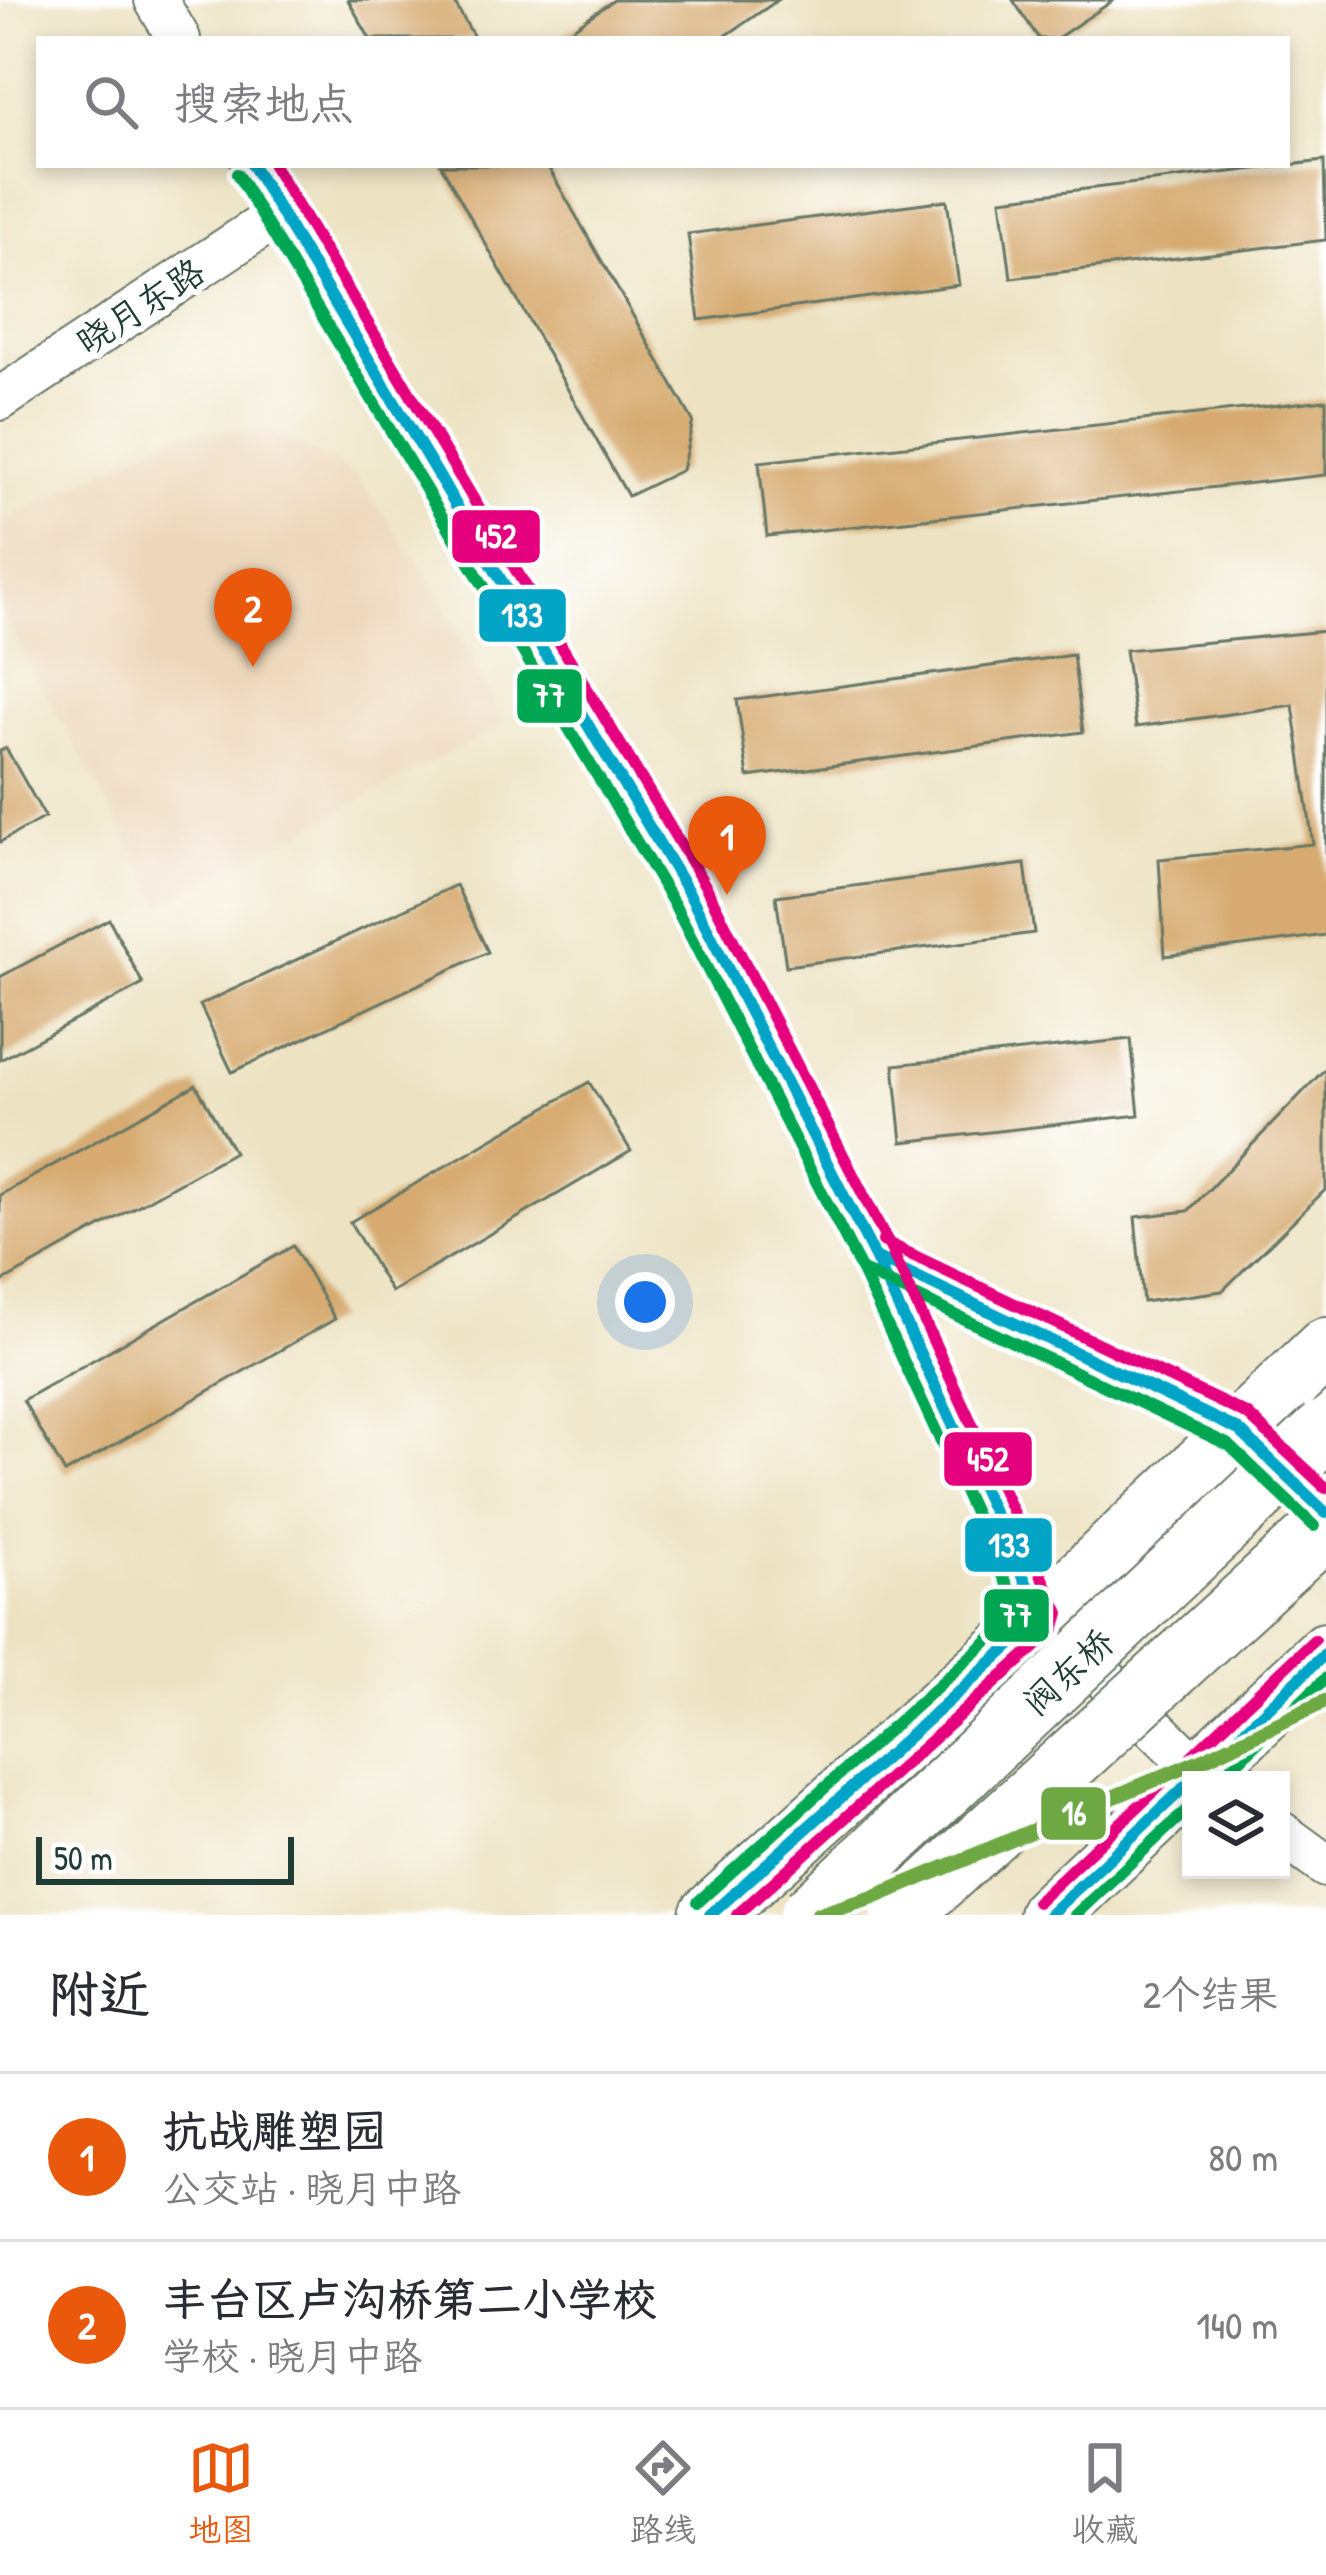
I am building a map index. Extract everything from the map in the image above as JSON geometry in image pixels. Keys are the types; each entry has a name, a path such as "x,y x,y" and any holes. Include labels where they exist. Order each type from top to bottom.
{"highway":[{"path":"710,1915 1042,1617 1326,1348"},
{"name":"阀东桥","path":"810,1915 1326,1430"},
{"name":"阀东桥","path":"901,1915 1326,1527"},
{"path":"1206,1771 1326,1653"},
{"path":"1048,1915 1182,1794"}],"street":[{"path":"156,0 177,36"},
{"path":"254,168 690,895 875,1257 1042,1617 1190,1771"},
{"name":"晓月东路","path":"0,399 280,214"},
{"path":"875,1257 1239,1430 1326,1514"},
{"path":"1290,1840 1326,1866"}],"shaded area":[{"path":"272,431 356,476 436,589 503,725 163,904 0,609 0,523 181,433"}],"building":[{"path":"348,0 453,0 473,36 368,36"},
{"path":"614,0 778,0 725,36 561,36"},
{"path":"1013,0 1114,0 1060,36 1037,36"},
{"path":"1324,161 1326,240 1011,278 1001,199"},
{"path":"443,168 549,168 693,421 682,470 628,496"},
{"path":"947,200 959,285 699,320 688,234"},
{"path":"1326,400 1326,475 767,536 759,462"},
{"path":"1326,631 1326,935 1165,956 1159,859 1313,844 1293,705 1136,727 1125,650"},
{"path":"1073,655 1083,732 748,777 737,700"},
{"path":"6,748 45,817 0,842 0,751"},
{"path":"1025,864 1034,933 786,966 776,896"},
{"path":"456,885 488,952 232,1072 200,1005"},
{"path":"109,919 143,984 0,1060 0,977"},
{"path":"1131,1039 1139,1115 902,1142 894,1065"},
{"path":"1326,1068 1326,1189 1222,1291 1143,1302 1135,1217 1188,1211"},
{"path":"589,1082 631,1151 391,1292 350,1222"},
{"path":"196,1085 234,1152 0,1283 0,1195"},
{"path":"293,1246 335,1319 65,1473 23,1400"}],"transit line":[{"name":"133","path":"254,168 690,895 875,1257 1042,1617 710,1915"},
{"name":"452","path":"275,168 706,887 891,1249 1059,1613 1054,1630 737,1915"},
{"name":"77","path":"237,174 674,904 859,1265 1020,1612 698,1902"},
{"name":"452","path":"883,1241 1248,1415 1326,1488"},
{"name":"133","path":"875,1257 1239,1430 1326,1513"},
{"name":"77","path":"867,1273 1229,1445 1314,1526"},
{"name":"452","path":"1180,1767 1314,1640"},
{"name":"133","path":"1201,1771 1326,1653"},
{"name":"77","path":"1228,1771 1326,1678"},
{"name":"16","path":"817,1915 872,1898 1202,1760 1326,1701"},
{"name":"452","path":"1037,1902 1179,1768"},
{"name":"133","path":"1049,1915 1182,1789"},
{"name":"77","path":"1075,1915 1182,1814"}],"place":[{"name":"丰台区卢沟桥第二小学校","path":"253,667"},
{"name":"抗战雕塑园","path":"727,895"}]}
